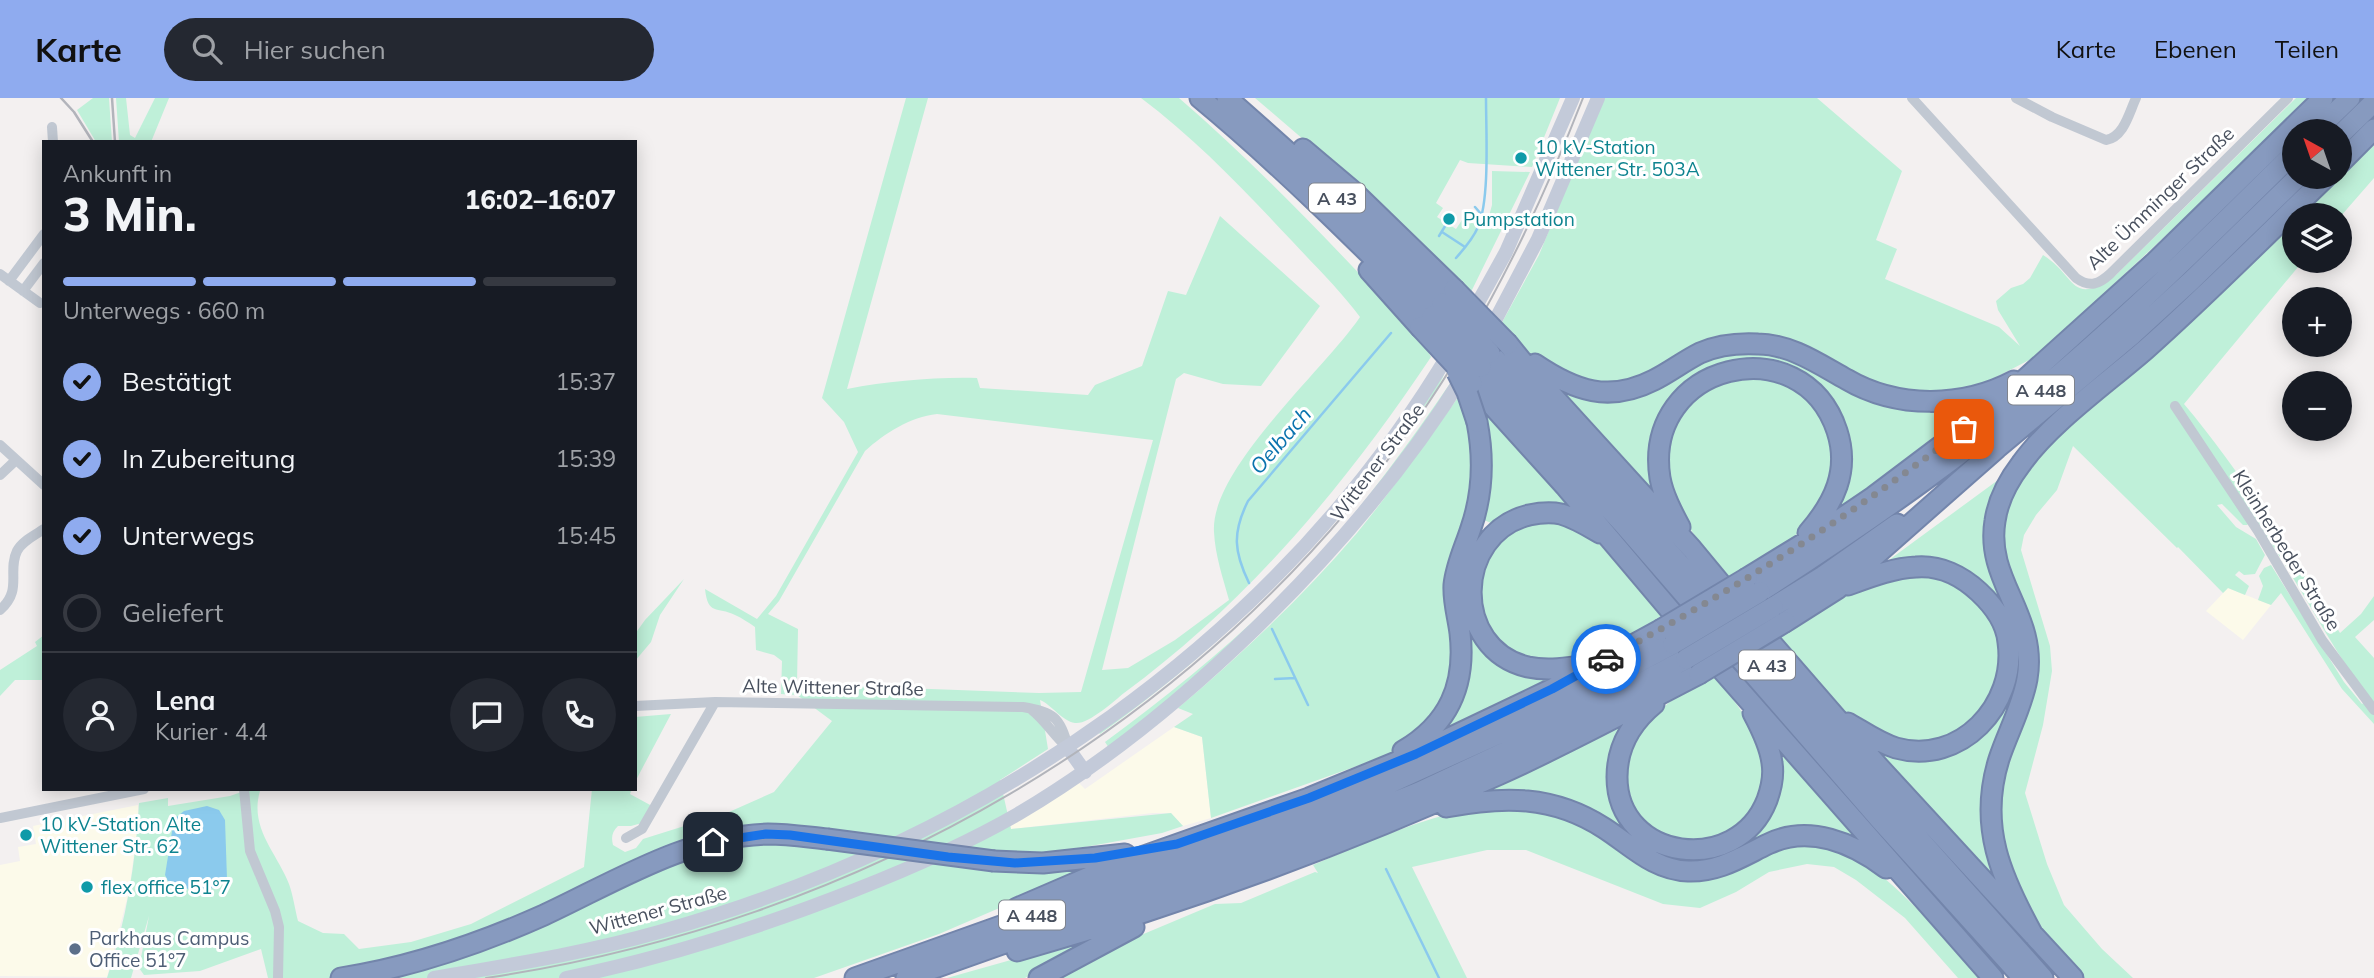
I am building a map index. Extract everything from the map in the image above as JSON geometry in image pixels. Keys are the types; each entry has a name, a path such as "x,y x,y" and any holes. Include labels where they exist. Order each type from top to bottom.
{"highway":[{"name":"A 43","path":"1200,98 1493,359 1677,560 2043,978"},
{"name":"A 43","path":"1227,98 1308,170 1437,309"},
{"path":"855,978 1099,873 1186,870 1319,823 1355,780 1410,747 1425,734 1446,710 1457,688 1462,654 1454,585 1460,557 1477,509 1481,485 1482,445 1467,392 1450,359 1437,309 1354,192 1242,98"},
{"path":"1778,558 1873,497 2003,399 2155,262 2323,98"},
{"path":"2328,119 2350,98"},
{"path":"2352,123 2374,102"},
{"path":"2352,151 2374,129"},
{"name":"A 448","path":"1319,823 1398,780 1679,652 1766,600 1842,539 2043,388 2156,288 2282,165"},
{"name":"A 448","path":"1766,600 1823,576 1997,448 2131,336 2286,189"},
{"path":"2033,935 2001,872 1991,823 1995,774 2019,708 2028,665 2022,620 2000,575 1996,559 1994,539 1998,507 2015,472 2034,448 2157,339 2313,189"},
{"path":"1450,359 1493,359 1593,392 1613,393 1635,389 1701,352 1727,345 1761,344 1800,354 1872,391 1905,400 1937,401 1970,398 2001,387 2034,370"},
{"name":"A 43","path":"1493,359 1623,524 1881,821 2024,978"},
{"path":"1493,359 1610,538 1709,655 1993,978"},
{"path":"1493,359 1529,370 1692,549 1878,766 2073,978"},
{"path":"1692,549 1668,503 1660,481 1658,461 1662,432 1668,417 1682,398 1703,380 1731,369 1758,369 1793,379 1813,394 1829,412 1842,452 1839,483 1824,515 1807,535 1778,558 1766,600"},
{"path":"1837,589 1997,448"},
{"path":"1610,538 1561,514 1547,513 1518,518 1505,526 1487,542 1475,564 1471,579 1470,597 1480,628 1500,653 1526,667 1561,668 1679,652"},
{"path":"1388,823 1501,774 1679,652 1766,600 1837,589 1916,567 1944,570 1972,586 2004,625 2009,659 2006,680 1990,714 1971,734 1940,749 1913,751 1880,741 1836,716"},
{"path":"1679,652 1626,738 1617,762 1617,787 1623,809 1644,834 1663,844 1695,851 1721,846 1746,831 1756,821 1764,807 1772,781 1772,763 1767,742 1741,690"},
{"path":"1355,780 1552,689 1595,664"},
{"path":"906,978 947,964 1006,954 1186,870 1319,823 1388,823 1443,807 1491,800 1520,799 1575,812 1604,828 1641,856 1664,866 1687,871 1712,870 1731,864 1771,842 1794,836 1832,839 1856,848 1913,889"},
{"path":"341,978 437,957 545,914 634,870 713,842 766,834 827,839 994,861 1043,863 1080,860 1186,870"},
{"path":"1039,978 1093,947 1186,870"}],"main road":[{"name":"Wittener Straße","path":"434,978 529,962 644,936 723,913 861,861 1011,784 1069,748 1143,694 1215,634 1314,536 1373,464 1424,393 1488,287 1527,206 1573,98"},
{"name":"Wittener Straße","path":"566,978 712,941 789,915 971,839 1016,815 1085,772 1171,706 1314,570 1391,480 1454,390 1501,312 1547,218 1598,98"},
{"path":"1069,748 1085,772"}],"street":[{"name":"Alte Ümminger Straße","path":"1912,98 2076,278 2088,285 2094,285 2110,274 2288,98"},
{"path":"2016,98 2060,121 2106,140 2113,139 2119,133 2136,98"},
{"path":"52,127 53,140"},
{"path":"40,303 5,278 42,236"},
{"path":"23,291 42,266"},
{"name":"Kleinherbeder Straße","path":"2175,406 2258,531 2322,640 2374,709"},
{"path":"0,445 42,483"},
{"path":"0,475 16,460"},
{"path":"0,610 12,596 18,549 42,531"},
{"name":"Alte Wittener Straße","path":"637,706 715,702 1030,708 1044,710 1052,715 1063,727 1069,748"},
{"path":"626,838 642,830 715,702"},
{"path":"0,818 126,791"},
{"path":"244,791 250,851 279,927 278,978"}],"shaded area":[{"path":"2228,588 2271,605 2243,640 2206,611"},
{"path":"1174,727 1202,737 1211,818 1183,826 1171,813 1153,813 1011,829 1010,825 1079,783 1085,789"},
{"path":"138,805 138,829 129,891 107,977 0,976 0,865 20,861 18,847 36,844 33,826"}],"green space":[{"path":"93,98 109,98 112,140 95,140 77,110"},
{"path":"116,98 126,98 130,135 135,138 155,98 169,98 152,140 119,140"},
{"path":"906,98 928,98 847,389 912,380 977,378 980,388 1088,395 1095,385 1142,366 1168,291 1186,295 1220,216 1320,306 1261,386 1223,384 1184,373 1176,379 1102,670 1128,668 1175,640 1229,600 1214,532 1218,507 1230,479 1272,420 1344,339 1360,317 1238,184 1201,148 1141,98 1179,98 1211,126 1302,214 1420,337 1431,357 1365,450 1292,538 1253,580 1169,658 1108,707 1087,720 1080,723 1070,722 1040,700 1048,749 1000,780 1011,829 1171,813 1183,826 1162,833 1063,851 1087,866 1088,870 939,934 814,978 268,978 261,949 200,971 144,975 139,968 149,916 131,978 107,978 129,892 139,803 168,798 168,806 230,796 244,791 260,791 258,817 261,829 289,884 298,921 323,933 344,934 359,949 411,942 471,924 584,867 592,791 631,791 630,794 652,806 642,823 618,826 614,830 613,845 625,852 636,848 643,839 729,812 774,792 832,721 797,695 781,694 782,661 774,655 756,650 755,627 729,612 711,607 705,589 757,619 776,596 858,452 844,422 822,398","holes":["937,414 1153,440 1081,692 1039,693 797,684 798,629 768,614 779,601 865,451 889,432 908,422"]},
{"path":"1255,98 1560,98 1532,167 1468,163 1460,160 1436,203 1443,208 1437,217 1456,229 1462,220 1486,227 1492,205 1492,171 1530,172 1470,294 1318,152"},
{"path":"1603,98 1817,98 1902,171 1876,240 1897,249 1885,279 1999,327 2020,346 1998,310 1996,301 2011,288 2030,278 2043,255 2082,289 2101,284 2116,275 2296,98 2307,98 2286,119 2282,119 2282,123 2209,195 2037,356 1981,385 1960,391 1922,393 1884,388 1775,338 1627,383 1589,384 1538,361 1500,326 1539,255"},
{"path":"2374,139 2374,178 2352,203 2308,203 2323,189 2352,189 2352,161"},
{"path":"2282,227 2282,273 2293,273 2184,404 2247,487 2340,633 2361,614 2374,596 2374,620 2355,637 2374,658 2374,724 2342,689 2281,593 2271,605 2258,600 2263,586 2259,576 2264,568 2271,565 2344,682 2362,704 2370,699 2253,519 2243,525 2222,504 2217,505 2236,527 2256,539 2265,555 2255,574 2244,575 2239,571 2235,575 2249,586 2245,595 2228,588 2223,593 2073,446 2057,490 2036,515 2024,535 2021,550 2050,646 2052,671 2043,725 2025,793 2047,864 2064,905 2102,949 2133,978 2081,978 2026,908 2001,849 2000,782 2029,700 2000,535 2011,489 2030,462"},
{"path":"1763,348 1847,385 1990,399 1828,519 1837,421 1768,367 1674,401 1661,505 1553,385 1599,398 1708,353"},
{"path":"1445,371 1429,400 1375,472 1305,555 1267,594 1186,667 1100,734 1198,654 1289,569 1371,475"},
{"path":"1754,376 1781,382 1795,389 1816,410 1830,438 1834,469 1826,494 1795,536 1777,551 1728,580 1699,542 1675,500 1667,455 1672,432 1685,410 1699,395 1734,379"},
{"path":"1451,382 1394,467 1296,581 1187,685 1109,748 1105,742 1220,651 1300,575 1375,488"},
{"path":"1472,392 1582,515 1558,509 1481,543 1479,636 1550,675 1552,681 1435,734 1444,722 1472,538 1478,540 1491,523 1479,521"},
{"path":"1459,396 1474,454 1453,674 1444,699 1422,728 1388,755 1211,818 1202,737 1174,727 1193,714 1178,708 1271,624 1336,557 1383,500"},
{"path":"2009,472 1995,497 2023,668 1991,765 2007,900 1868,743 1954,748 2013,667 1975,581 1878,568"},
{"path":"1556,521 1596,540 1663,618 1613,644 1574,658 1531,658 1508,647 1492,631 1482,610 1479,587 1484,565 1497,545 1519,529"},
{"path":"1927,576 1965,593 1986,612 1999,637 2000,668 1988,700 1966,726 1935,740 1909,742 1878,732 1848,715 1776,636 1830,604 1866,588 1905,578"},
{"path":"684,579 660,615 651,642 637,659 637,631"},
{"path":"42,637 42,680 15,680 0,696 0,670 37,646 35,642"},
{"path":"1714,675 1736,703 1755,735 1763,769 1761,786 1748,815 1734,830 1723,837 1710,840 1682,841 1657,832 1642,820 1635,809 1626,777 1628,750 1635,737 1669,702"},
{"path":"671,714 637,778 637,717"},
{"path":"1631,718 1617,802 1679,855 1764,816 1768,731 1870,847 1842,834 1732,857 1678,865 1611,826 1474,795"},
{"path":"1476,807 1542,809 1575,820 1655,872 1786,845 1829,845 1847,851 1888,881 1982,978 1958,978 1905,918 1856,880 1834,867 1807,864 1769,872 1736,892 1700,908 1663,904 1526,850 1487,850 1412,867 1467,978 1055,978 1084,959 1215,904 1241,903 1318,873 1313,865 1373,840 1434,818"},
{"path":"1085,939 1086,943 1025,978 947,978"}],"water":[{"path":"207,806 219,810 225,820 227,879 218,888 175,889 165,875 174,819 184,811"}],"waterway":[{"name":"Oelbach","path":"1456,258 1474,236 1482,215 1486,165 1486,98"},
{"path":"1475,207 1482,215"},
{"path":"1439,236 1447,223"},
{"path":"1442,232 1465,247"},
{"name":"Oelbach","path":"1249,583 1240,562 1237,542 1239,523 1248,501 1391,333"},
{"name":"Oelbach","path":"1272,629 1308,705"},
{"path":"1275,679 1295,678"},
{"name":"Oelbach","path":"1386,869 1439,978"}],"tram line":[{"path":"486,978 623,951 757,911 886,859 1009,794 1125,718 1232,630 1330,531 1416,421 1488,305 1548,182 1583,98"}],"railway":[{"path":"61,98 74,112 92,140"},
{"path":"112,98 115,140"}],"way so far":[{"path":"1606,659 1660,630 1814,537 1964,429"}],"place":[{"name":"10 kV-Station Wittener Str. 503A","path":"1521,158"},
{"name":"Pumpstation","path":"1449,219"},
{"name":"10 kV-Station Alte Wittener Str. 62","path":"26,835"},
{"name":"flex office 51°7","path":"87,887"},
{"name":"Parkhaus Campus Office 51°7","path":"75,949"}],"route":[{"path":"713,842 766,834 790,835 948,857 1015,863 1095,858 1177,844 1309,798 1416,754 1552,689 1606,659"}]}
